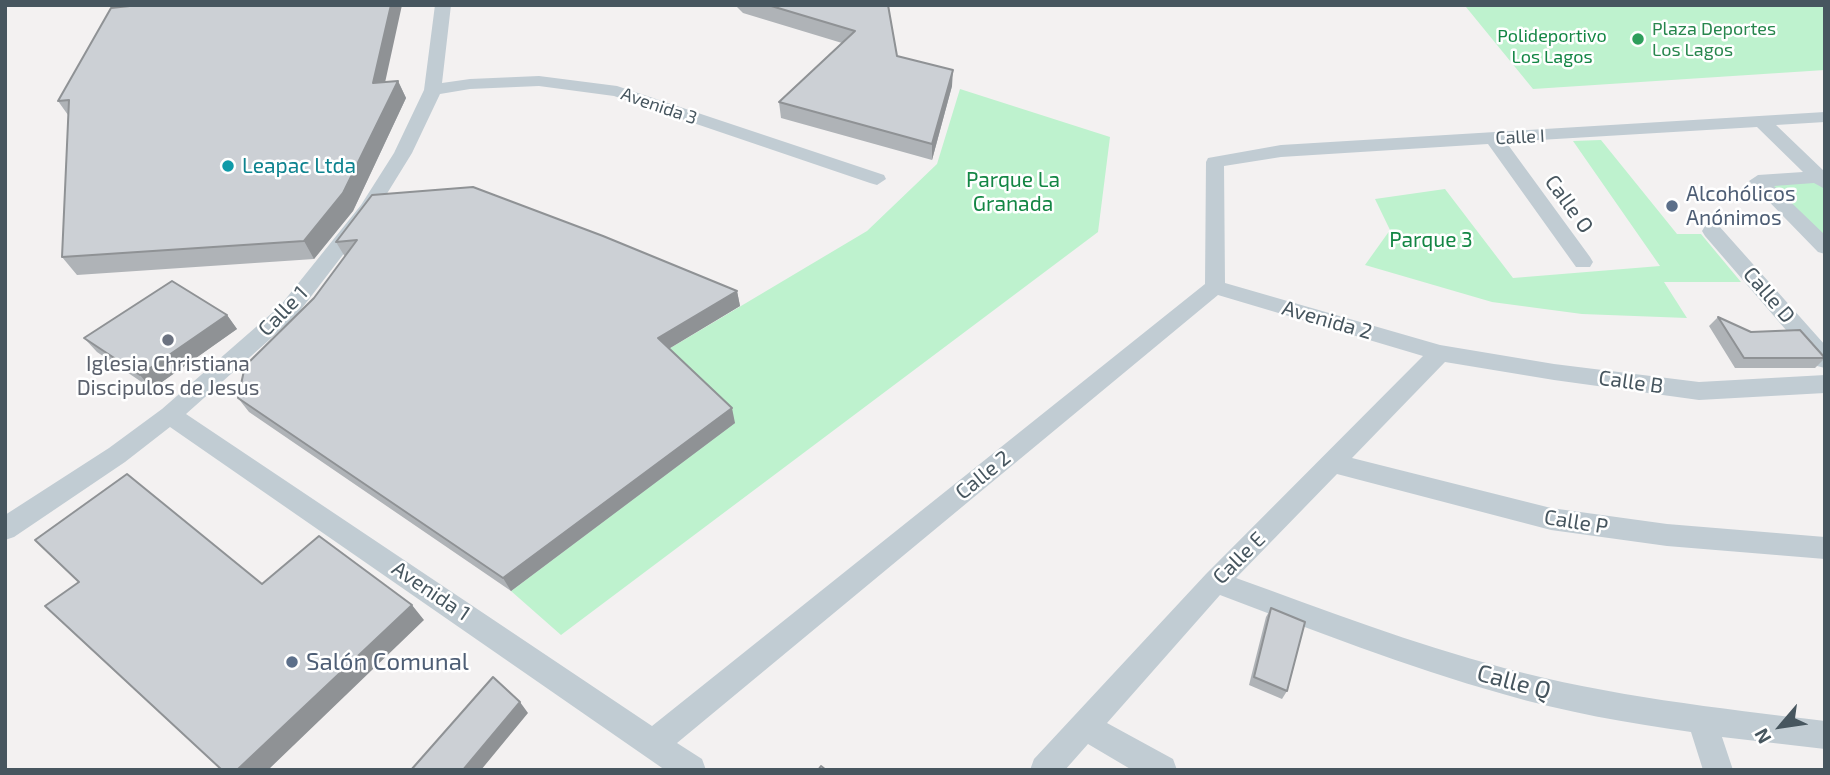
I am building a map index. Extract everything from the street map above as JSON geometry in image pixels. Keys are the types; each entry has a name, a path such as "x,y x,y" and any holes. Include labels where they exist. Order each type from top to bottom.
{"street":[{"name":"Calle 1","path":"5,529 117,455 170,415 289,311 368,209 403,153 433,90 443,5"},
{"name":"Avenida 3","path":"433,90 470,84 539,81 617,91 877,179"},
{"name":"Calle I","path":"1215,287 1215,162 1281,151 1825,117"},
{"path":"1762,122 1822,180"},
{"name":"Calle O","path":"1494,138 1583,262"},
{"path":"1822,180 1758,181 1825,247"},
{"name":"Calle D","path":"1712,231 1825,360"},
{"name":"Avenida 2","path":"1215,287 1440,353"},
{"name":"Calle 2","path":"654,743 1215,287"},
{"name":"Calle B","path":"1440,353 1553,372 1699,391 1825,384"},
{"name":"Calle E","path":"1045,770 1215,582 1440,353"},
{"name":"Avenida 1","path":"170,415 691,770"},
{"name":"Calle P","path":"1334,463 1551,519 1667,535 1825,548"},
{"name":"Calle Q","path":"1215,582 1398,648 1547,692 1702,720 1825,735"},
{"path":"1702,720 1718,770"},
{"path":"1084,726 1162,770"}],"green space":[{"name":"Polideportivo Los Lagos","path":"1825,5 1825,70 1533,89 1466,7"},
{"name":"Parque La Granada","path":"960,89 1110,137 1098,232 561,635 511,591 734,423 662,353 867,231 937,164"},
{"name":"Parque 3","path":"1601,140 1677,234 1701,234 1741,282 1664,282 1687,318 1582,314 1492,302 1365,265 1390,230 1375,199 1445,189 1513,278 1660,266 1573,141"},
{"path":"1821,181 1825,184 1825,241 1771,185"}],"building":[{"path":"139,5 391,5 373,83 398,81 343,193 304,241 62,257 69,100 58,101 111,8"},
{"path":"768,5 888,5 897,56 953,70 932,144 779,102 855,31"},
{"path":"473,187 737,291 658,338 732,408 503,578 238,398 245,366 314,298 357,240 336,242 372,195"},
{"name":"Iglesia Christiana Discipulos de Jesus","path":"172,281 227,315 140,375 84,338"},
{"path":"1718,317 1751,332 1800,330 1825,358 1744,358"},
{"path":"127,474 262,584 319,536 412,605 237,770 222,770 45,606 79,582 35,540"},
{"path":"1271,608 1305,622 1287,691 1254,677"},
{"path":"493,677 520,702 463,770 411,770"}],"place":[{"name":"Plaza Deportes Los Lagos","path":"1638,39"},
{"name":"Leapac Ltda","path":"228,166"},
{"name":"Alcohólicos Anónimos","path":"1672,206"},
{"name":"Iglesia Christiana Discipulos de Jesus","path":"168,340"},
{"name":"Salón Comunal","path":"292,662"}]}
